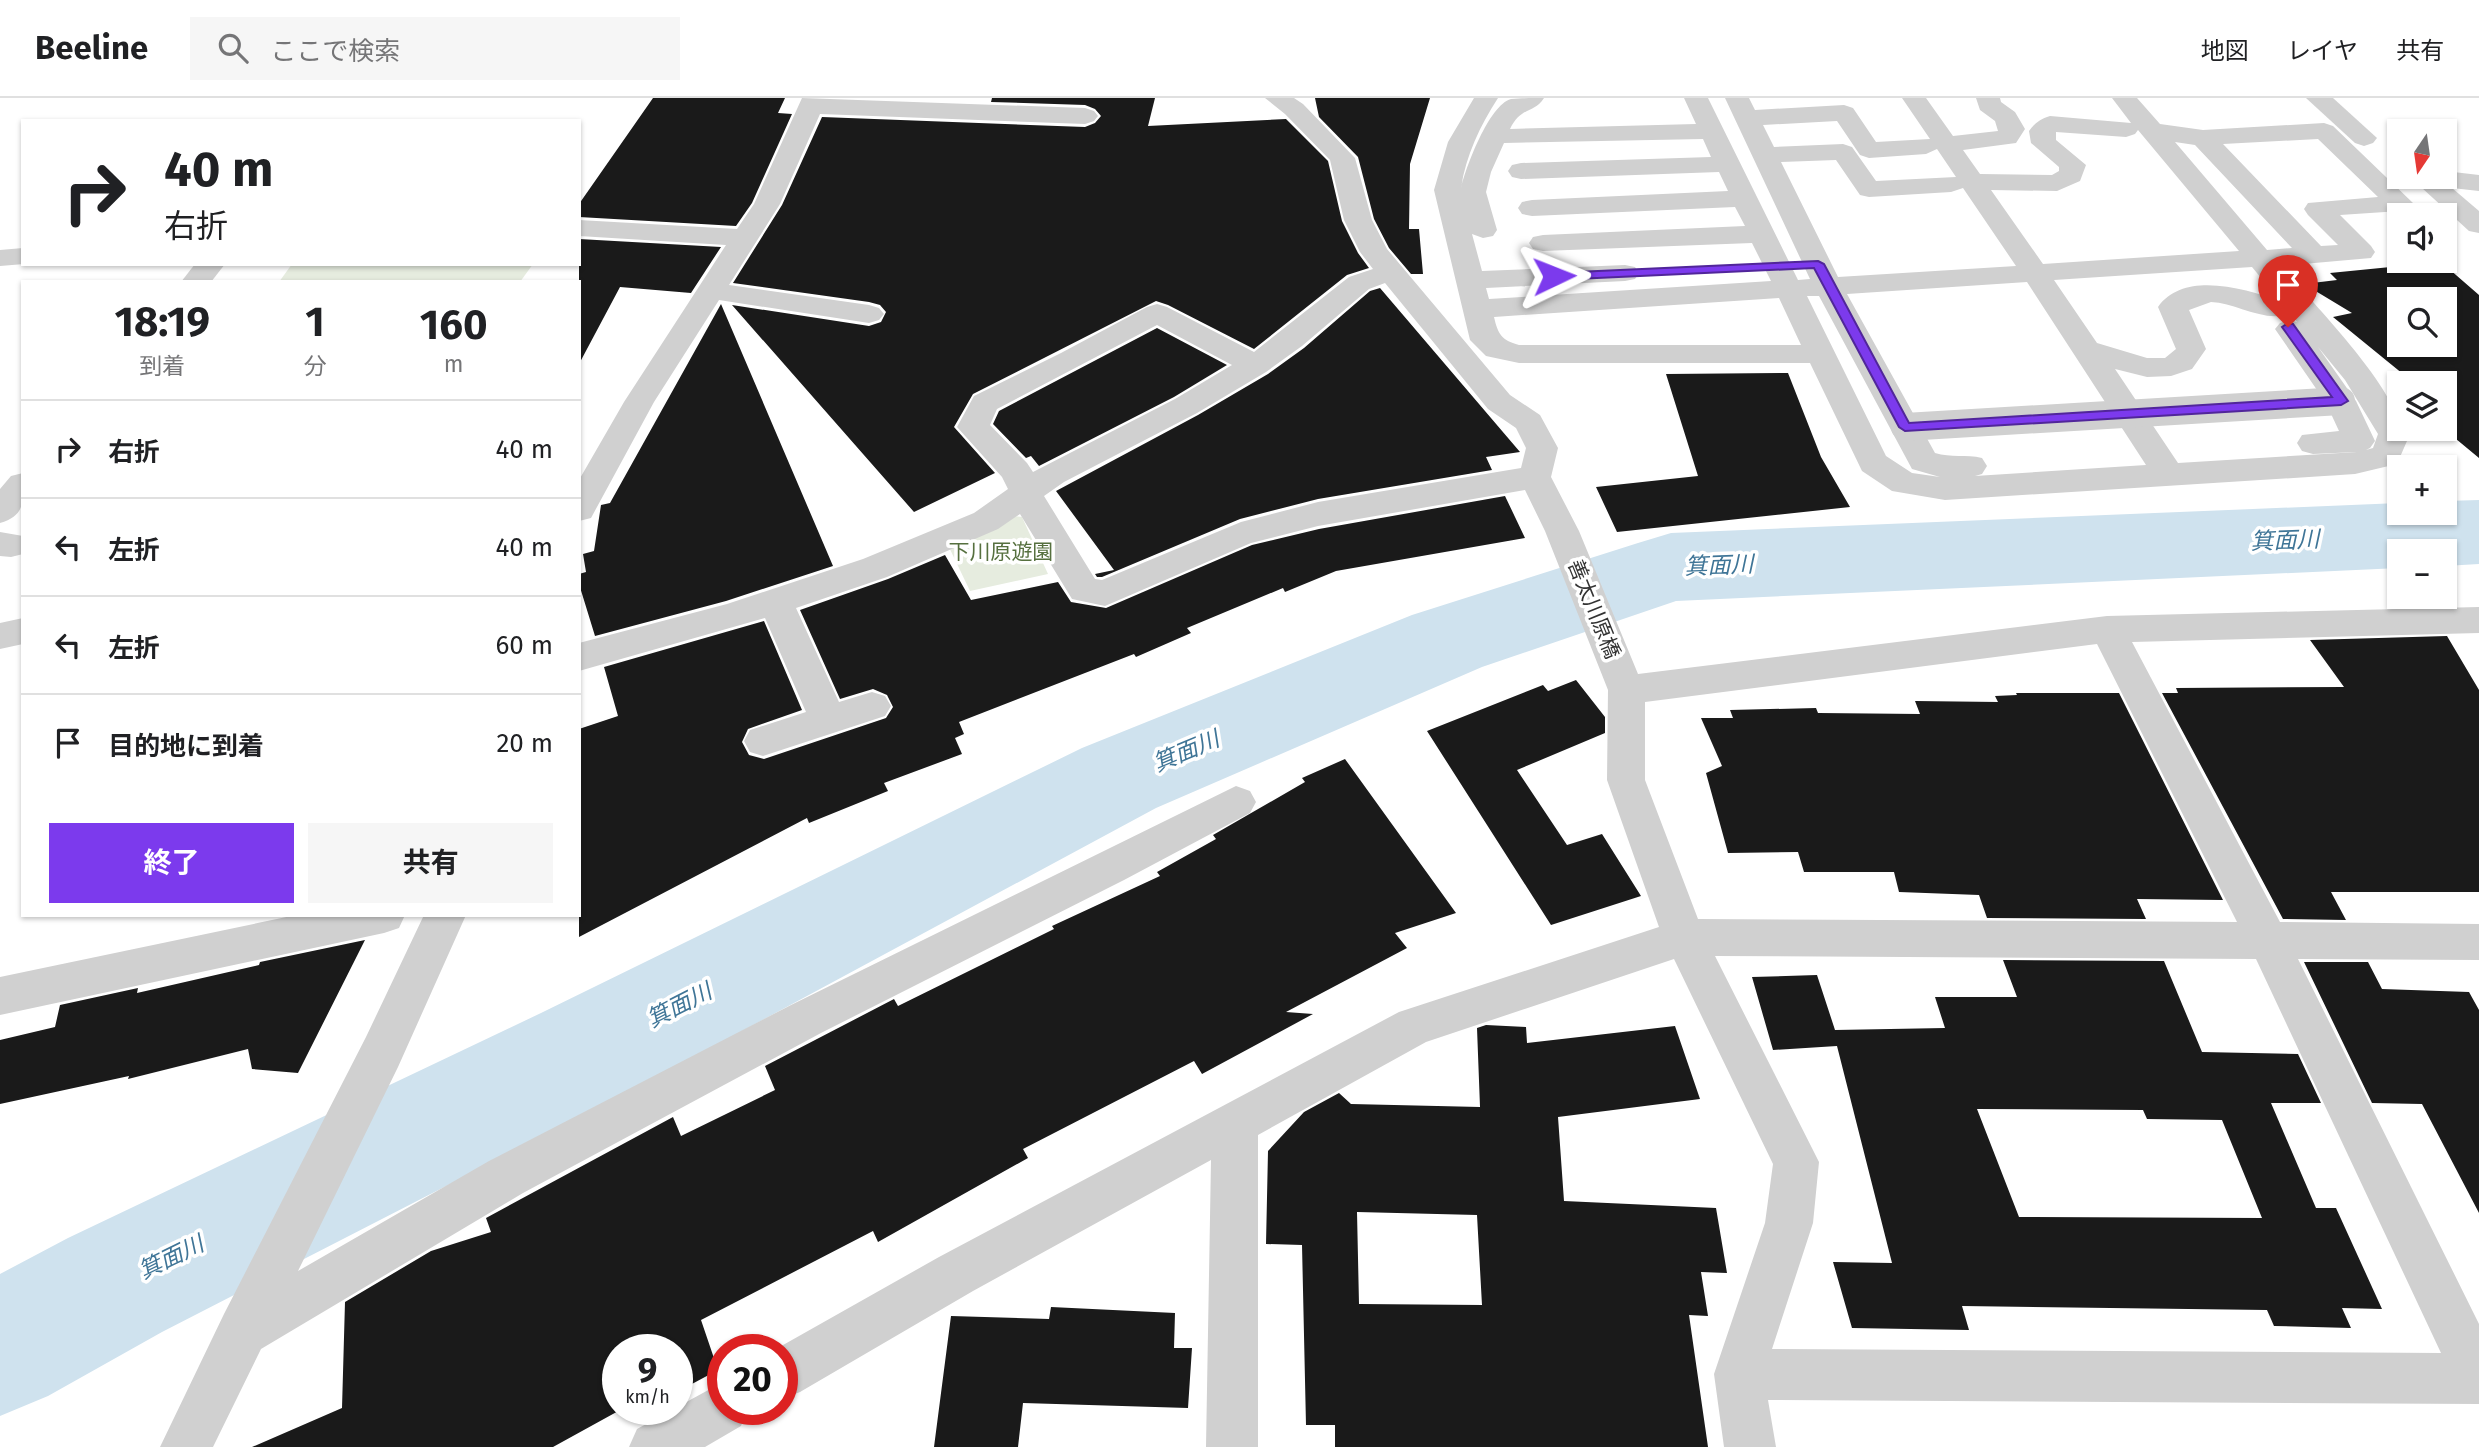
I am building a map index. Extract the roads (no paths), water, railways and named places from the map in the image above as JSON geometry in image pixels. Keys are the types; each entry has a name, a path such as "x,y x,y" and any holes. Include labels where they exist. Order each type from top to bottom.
{"street":[{"path":"1532,98 1511,108 1500,118 1464,132 1451,168 1447,190 1484,279 1491,308 1485,340 1497,349 1519,354 1818,346"},
{"path":"1696,98 1873,463 1905,483 1945,489 2360,440 2341,401 2275,309 2239,249"},
{"path":"1891,98 1936,145"},
{"path":"1914,98 1936,145 2150,465"},
{"path":"1988,98 1989,105 2006,117 2012,129 2007,138 1869,150 1844,113 1742,108 1823,275 1923,461 1947,468 2355,463 2386,456 2394,434 2357,374 2239,249 2140,130 2099,98"},
{"path":"2124,98 2140,130"},
{"path":"2318,98 2384,155"},
{"path":"1255,365 1157,313 1072,360 985,403 973,427 1016,471 1026,494 1084,590 1105,593 1241,534 1318,514 1535,477 1542,448 1529,422 1499,401 1374,252 1358,220 1342,158 1283,99"},
{"path":"581,500 639,402 714,291 767,204 813,102 978,105 1087,117"},
{"path":"1500,118 1712,131"},
{"path":"1500,118 1521,172 1554,276"},
{"path":"1491,308 1823,275 2239,249 2314,255 2361,253 2318,209 2400,203 2324,131 2203,138 2140,130 2050,124 2042,131 2044,143 2073,165 2071,175 2057,183 1961,183 1869,189 1843,152 1765,155"},
{"path":"2203,138 2314,255"},
{"path":"1521,172 1728,164"},
{"path":"2457,181 2479,183"},
{"path":"2438,189 2479,225"},
{"path":"1532,208 1745,198"},
{"path":"581,228 744,238"},
{"path":"1543,243 1762,234"},
{"path":"0,258 21,256"},
{"path":"2014,264 2085,349 2150,465"},
{"path":"197,280 209,266"},
{"path":"581,657 775,601 875,568 986,521 1054,474 1186,406 1255,365 1292,339 1359,283 1390,272"},
{"path":"1484,279 1554,276 1784,278"},
{"path":"714,291 869,314"},
{"path":"2085,349 2122,363 2157,369 2180,363 2191,349 2172,307 2187,296 2209,293 2239,297 2275,309"},
{"path":"1905,427 2341,401"},
{"name":"善太川原橋","path":"1535,477 1562,531 1626,688"},
{"path":"0,511 21,486"},
{"path":"775,601 828,720"},
{"path":"1750,1447 1739,1374 1789,1223 1796,1162 1685,937 1626,780 1626,688 2107,629 2479,620"},
{"path":"1739,1374 2479,1378 2269,941 2107,629"},
{"path":"0,636 21,631"},
{"path":"763,741 872,706"},
{"path":"244,1329 517,1171 806,1019 1110,868 1236,802"},
{"path":"0,996 375,917"},
{"path":"186,1447 382,1052 444,917"},
{"path":"798,1365 956,1274 1414,1026 1685,937 2479,942"},
{"path":"1232,1447 1236,1124"},
{"path":"655,1447 707,1417"}],"waterway":[{"name":"箕面川","path":"0,1348 115,1285 584,1053 1119,778 1447,641 1671,567 2479,532"}],"park label":[{"name":"下川原遊園","path":"1001,552"}]}
